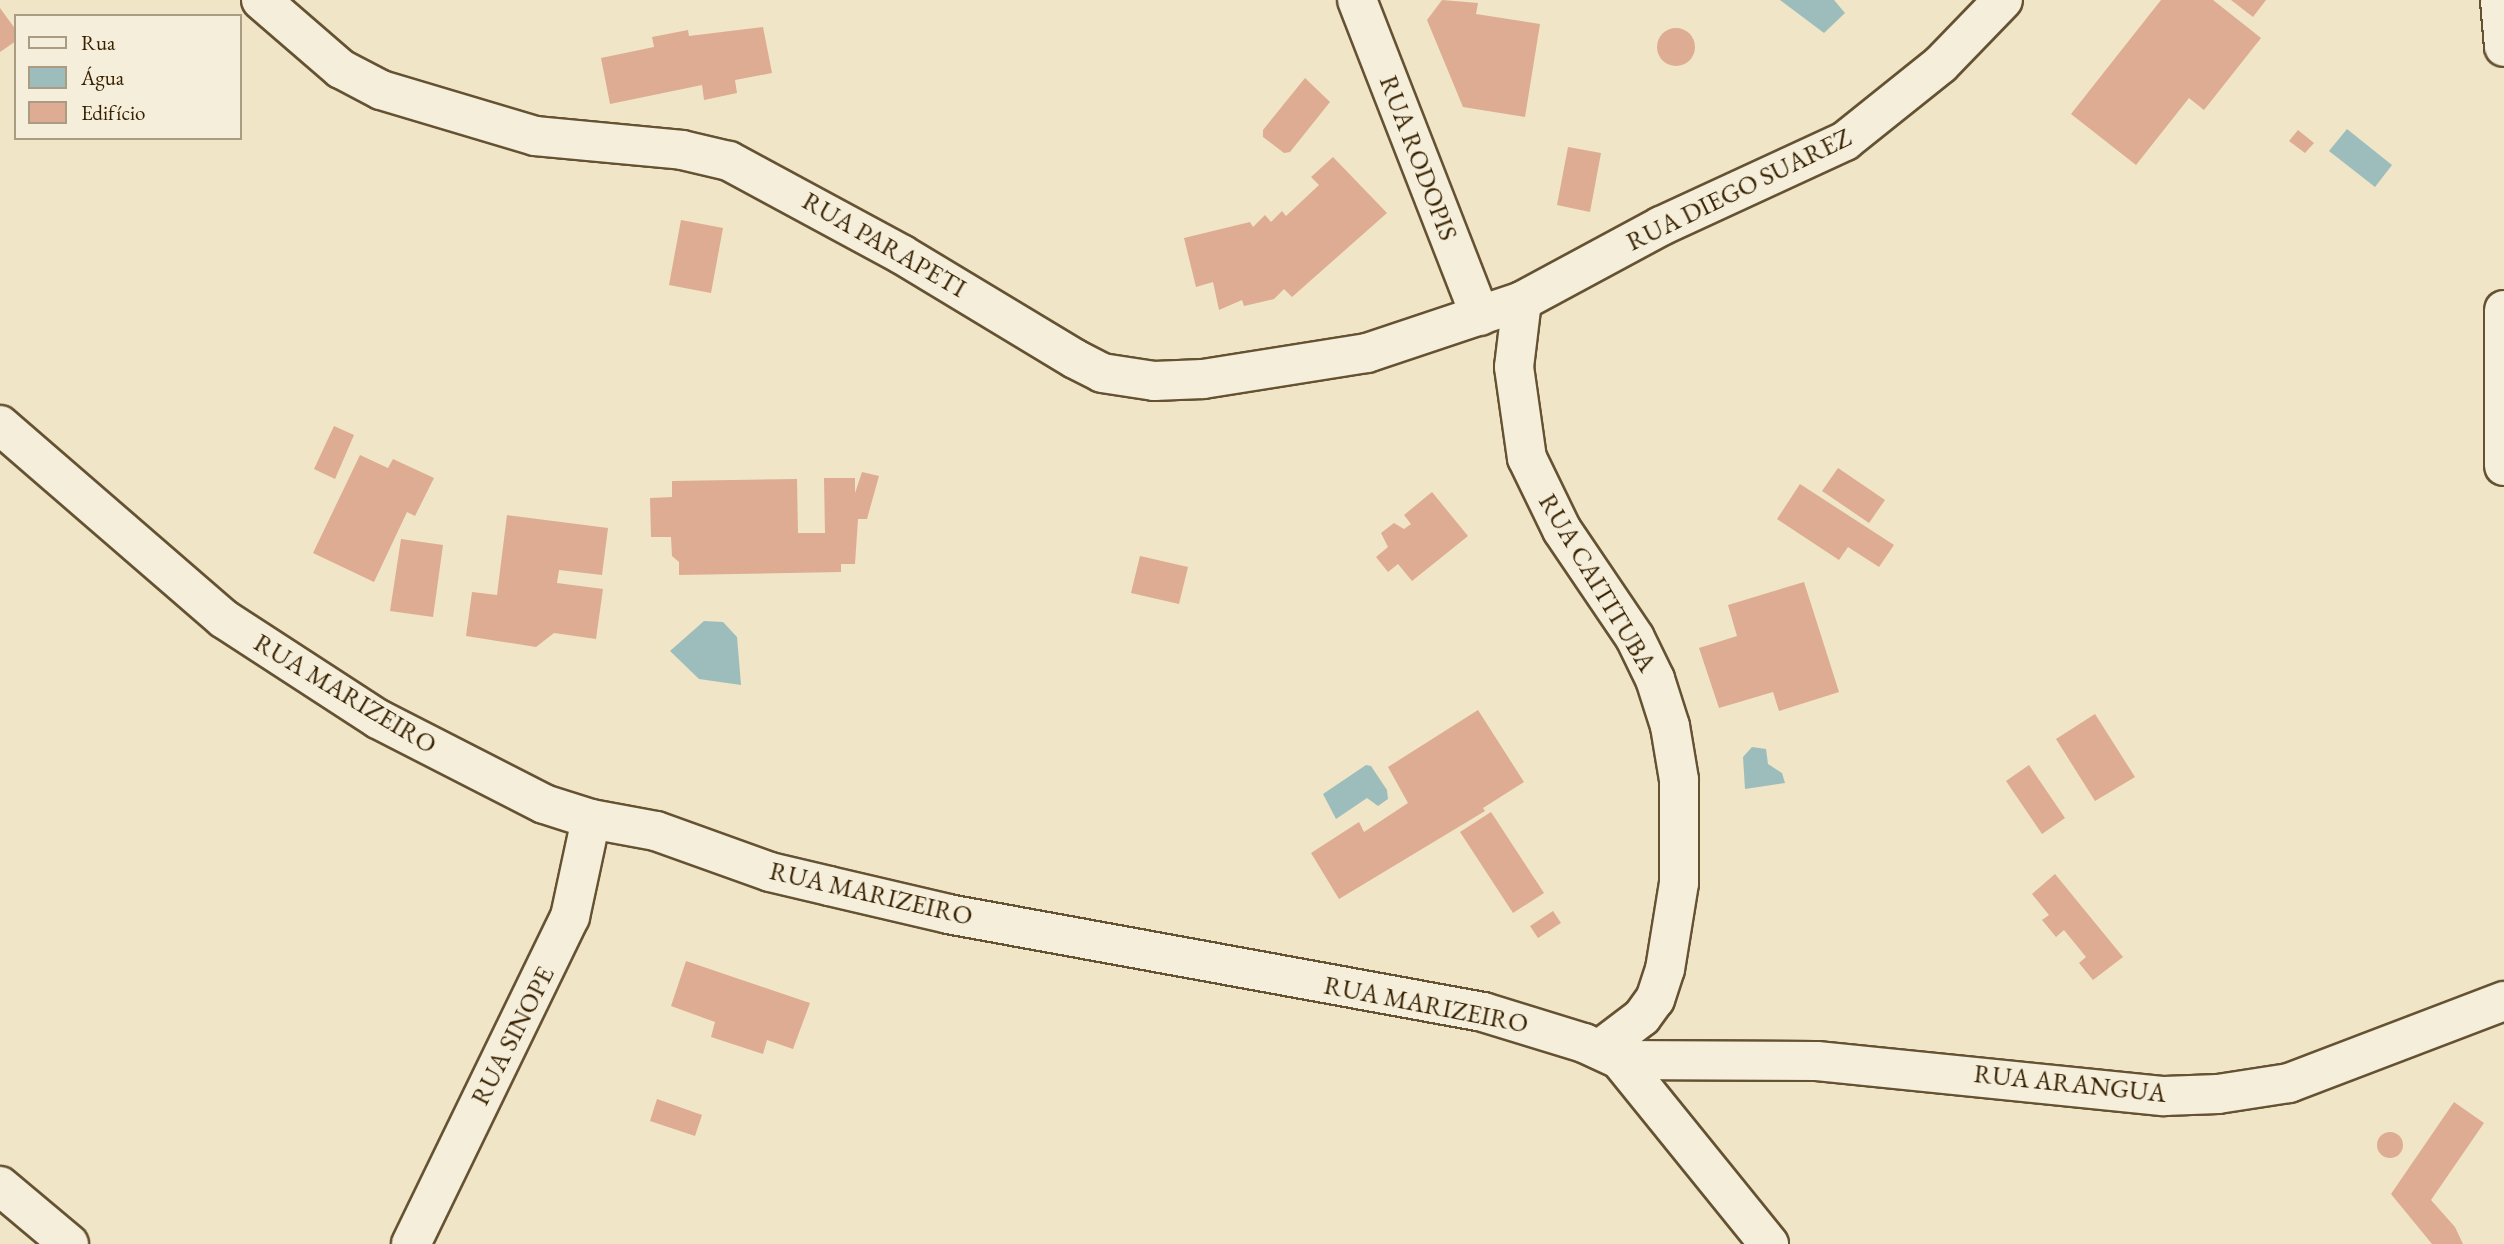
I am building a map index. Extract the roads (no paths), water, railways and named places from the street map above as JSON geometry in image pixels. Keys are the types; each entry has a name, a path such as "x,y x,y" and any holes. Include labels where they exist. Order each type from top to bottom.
{"street":[{"name":"RUA PARAPETI","path":"261,0 341,69 427,107 535,136 682,150 729,161 901,254 1102,373 1154,382 1203,379 1367,354 1522,301"},
{"name":"RUA RODOPIS","path":"1357,0 1479,316"},
{"name":"RUA DIEGO SUAREZ","path":"1522,301 1661,226 1852,137 1941,64 2003,0"},
{"path":"2500,0 2504,47"},
{"name":"RUA CAITITUBA","path":"1522,301 1514,367 1527,458 1563,530 1635,638 1655,680 1670,726 1679,780 1679,883 1665,969 1655,999 1610,1055"},
{"path":"2504,310 2504,466"},
{"name":"RUA MARIZEIRO","path":"0,425 182,588 298,670 378,719 544,804 591,819 646,829 770,872 842,890 948,914 1483,1012 1610,1055"},
{"name":"RUA SINOPE","path":"411,1244 570,917 591,819"},
{"name":"RUA ARANGUA","path":"1610,1055 1817,1061 2164,1096 2218,1094 2288,1083 2504,1001"},
{"path":"1610,1055 1769,1244"},
{"path":"0,1186 68,1244"}],"water":[{"path":"1780,0 1834,0 1845,13 1824,33"},
{"path":"2347,129 2392,165 2375,187 2329,151"},
{"path":"704,621 723,622 737,637 741,685 699,679 670,651"},
{"path":"1752,747 1766,749 1768,764 1782,773 1785,783 1745,789 1743,757"},
{"path":"1366,765 1371,766 1387,790 1388,799 1378,806 1367,798 1336,819 1323,794"}]}
